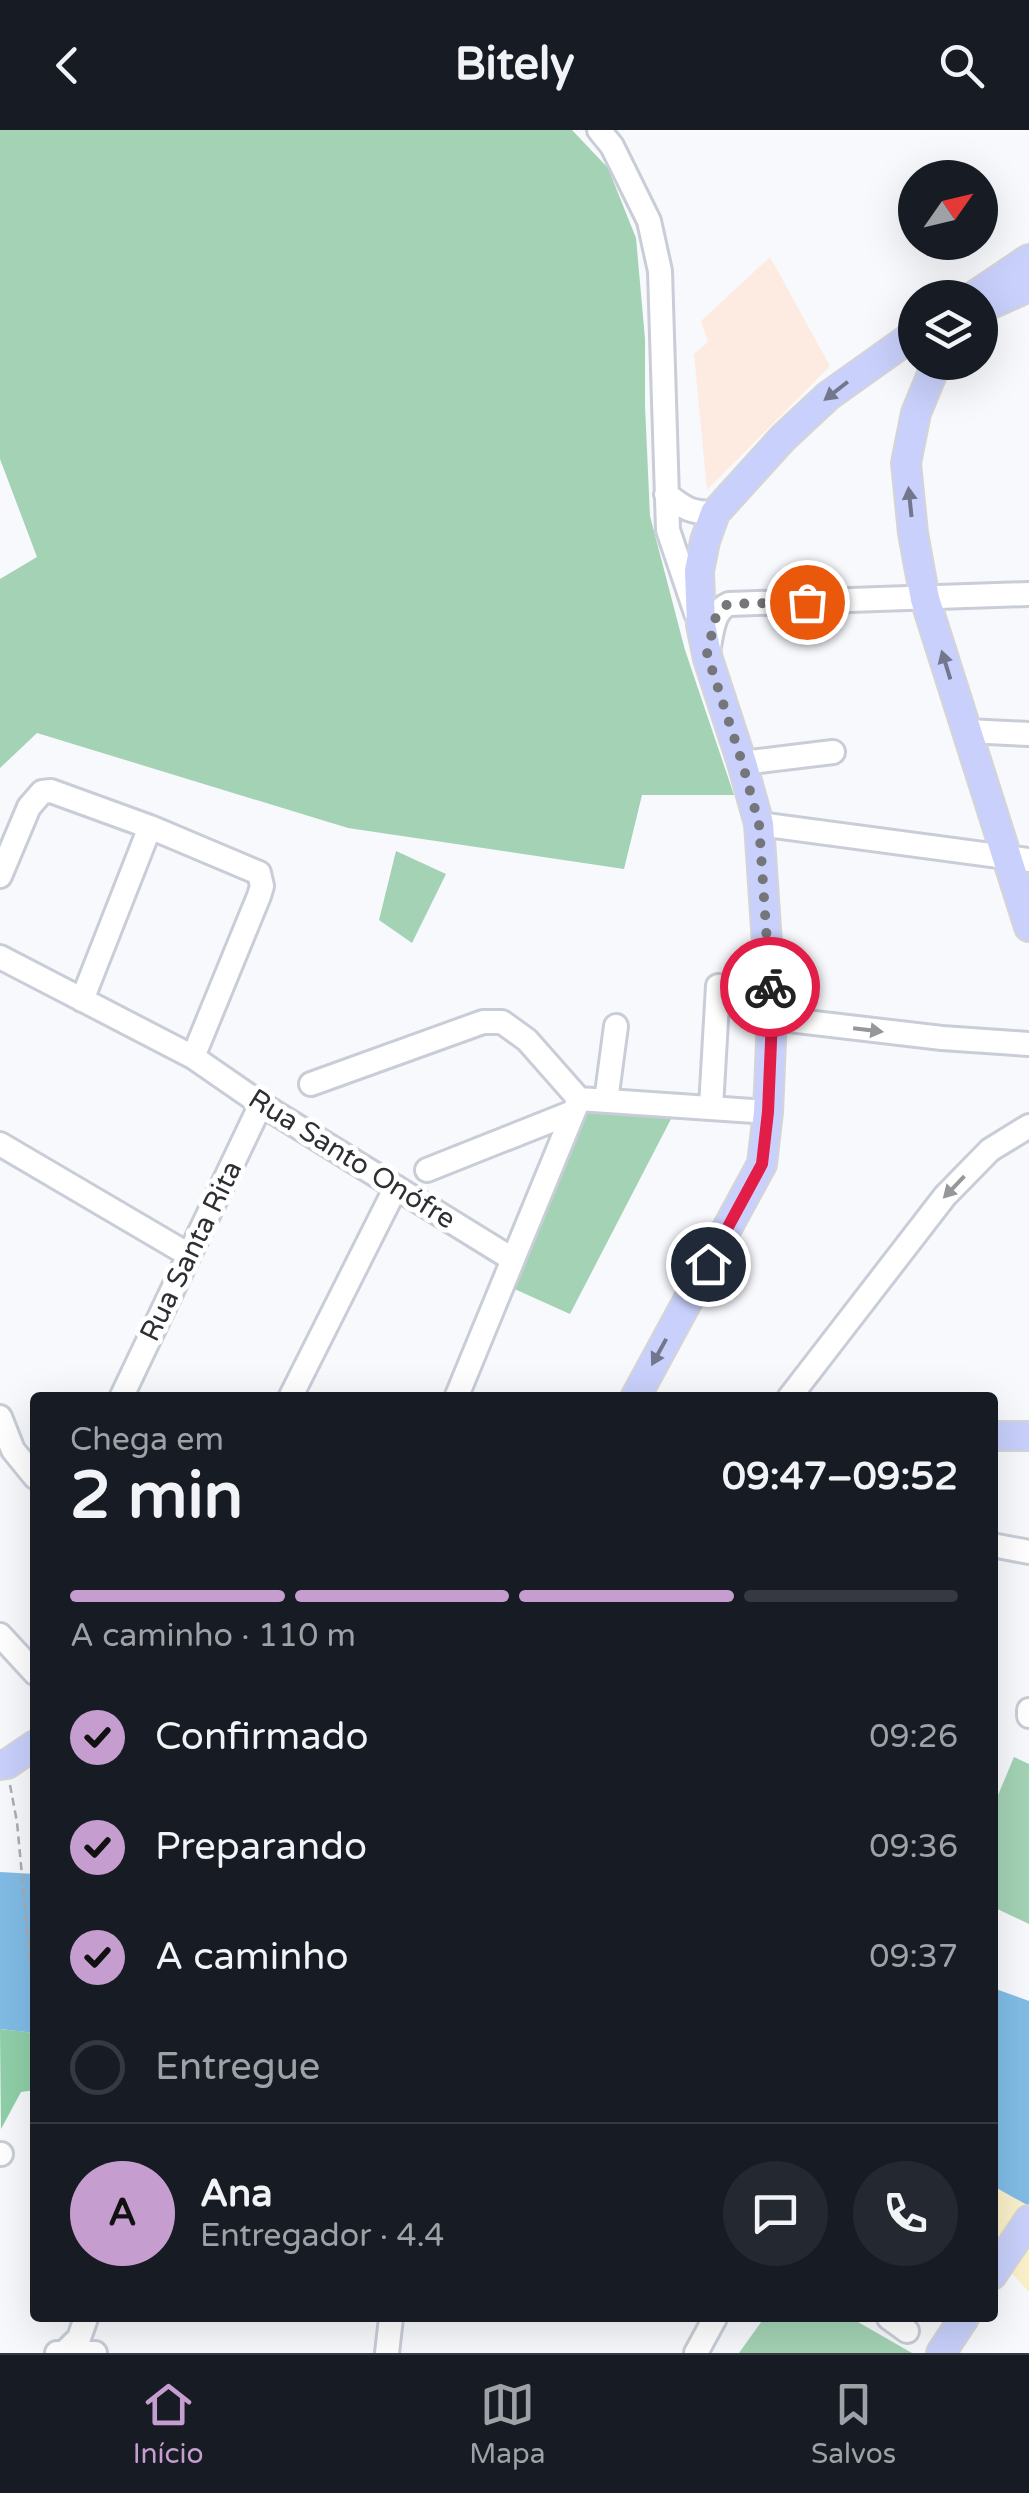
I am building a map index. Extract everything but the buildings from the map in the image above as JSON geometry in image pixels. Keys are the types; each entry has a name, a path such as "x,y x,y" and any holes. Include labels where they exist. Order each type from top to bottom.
{"main road":[{"path":"998,280 1029,259"},
{"path":"998,302 1029,287"},
{"path":"638,1392 762,1164 768,1112 772,1018 759,824 701,625 699,571 705,541 715,513 784,438 828,396 898,352"},
{"path":"926,380 906,464 925,598 967,732 1018,859 1029,927"},
{"path":"998,1436 1029,1436"},
{"path":"3,1764 30,1748"},
{"path":"998,2266 1029,2220"},
{"path":"940,2353 961,2322"}],"street":[{"path":"598,130 612,146 649,221 660,271 668,530 701,625"},
{"path":"666,494 696,513 715,513"},
{"path":"707,654 716,616 729,604 1029,594"},
{"path":"967,732 1029,734"},
{"path":"742,762 834,752"},
{"path":"0,876 29,807 42,792 51,790 252,868 261,878 259,896 193,1057"},
{"path":"759,824 1018,859"},
{"path":"82,1000 150,828"},
{"name":"Rua Santo Onófre","path":"0,956 193,1057 512,1259"},
{"path":"711,1107 718,986"},
{"path":"772,1018 1029,1044"},
{"path":"311,1084 483,1022 502,1022 527,1040 576,1105"},
{"path":"606,1100 616,1026"},
{"path":"427,1170 576,1105 606,1100 768,1112"},
{"name":"Rua Santa Rita","path":"124,1392 262,1104"},
{"path":"458,1392 576,1105"},
{"path":"793,1392 945,1196 990,1150 1029,1126"},
{"path":"0,1144 189,1255"},
{"path":"293,1392 396,1187"},
{"path":"0,1417 12,1450 30,1471"},
{"path":"998,1546 1029,1552"},
{"path":"0,1635 30,1668"},
{"path":"62,2353 79,2338 85,2322"},
{"path":"388,2353 391,2322"},
{"path":"696,2353 713,2322"},
{"path":"62,2353 95,2353"}],"path":[{"path":"3,1764 17,1822 30,1961"}],"shaded area":[{"path":"770,257 830,366 707,490 694,354 708,342 701,321"}],"green space":[{"path":"0,130 572,130 608,168 636,238 645,339 650,516 685,650 734,795 642,795 624,869 348,828 37,733 0,768 0,579 37,557 0,459"},
{"path":"396,851 446,874 412,943 379,920"},
{"path":"588,1108 671,1119 570,1314 510,1287"},
{"path":"1014,1757 1029,1764 1029,1924 998,1909 998,1795"},
{"path":"0,2029 30,2032 30,2091 21,2092 1,2129"},
{"path":"761,2322 858,2322 912,2353 739,2353"}],"sand":[{"path":"998,2189 1029,2206 1029,2292 998,2258"}],"water":[{"path":"0,1872 30,1874 30,2032 0,2029"},
{"path":"998,1990 1029,2001 1029,2206 998,2189"}],"way so far":[{"path":"770,987 759,824 707,654 722,607 807,602"}],"route":[{"path":"708,1264 762,1164 768,1112 770,987"}]}
